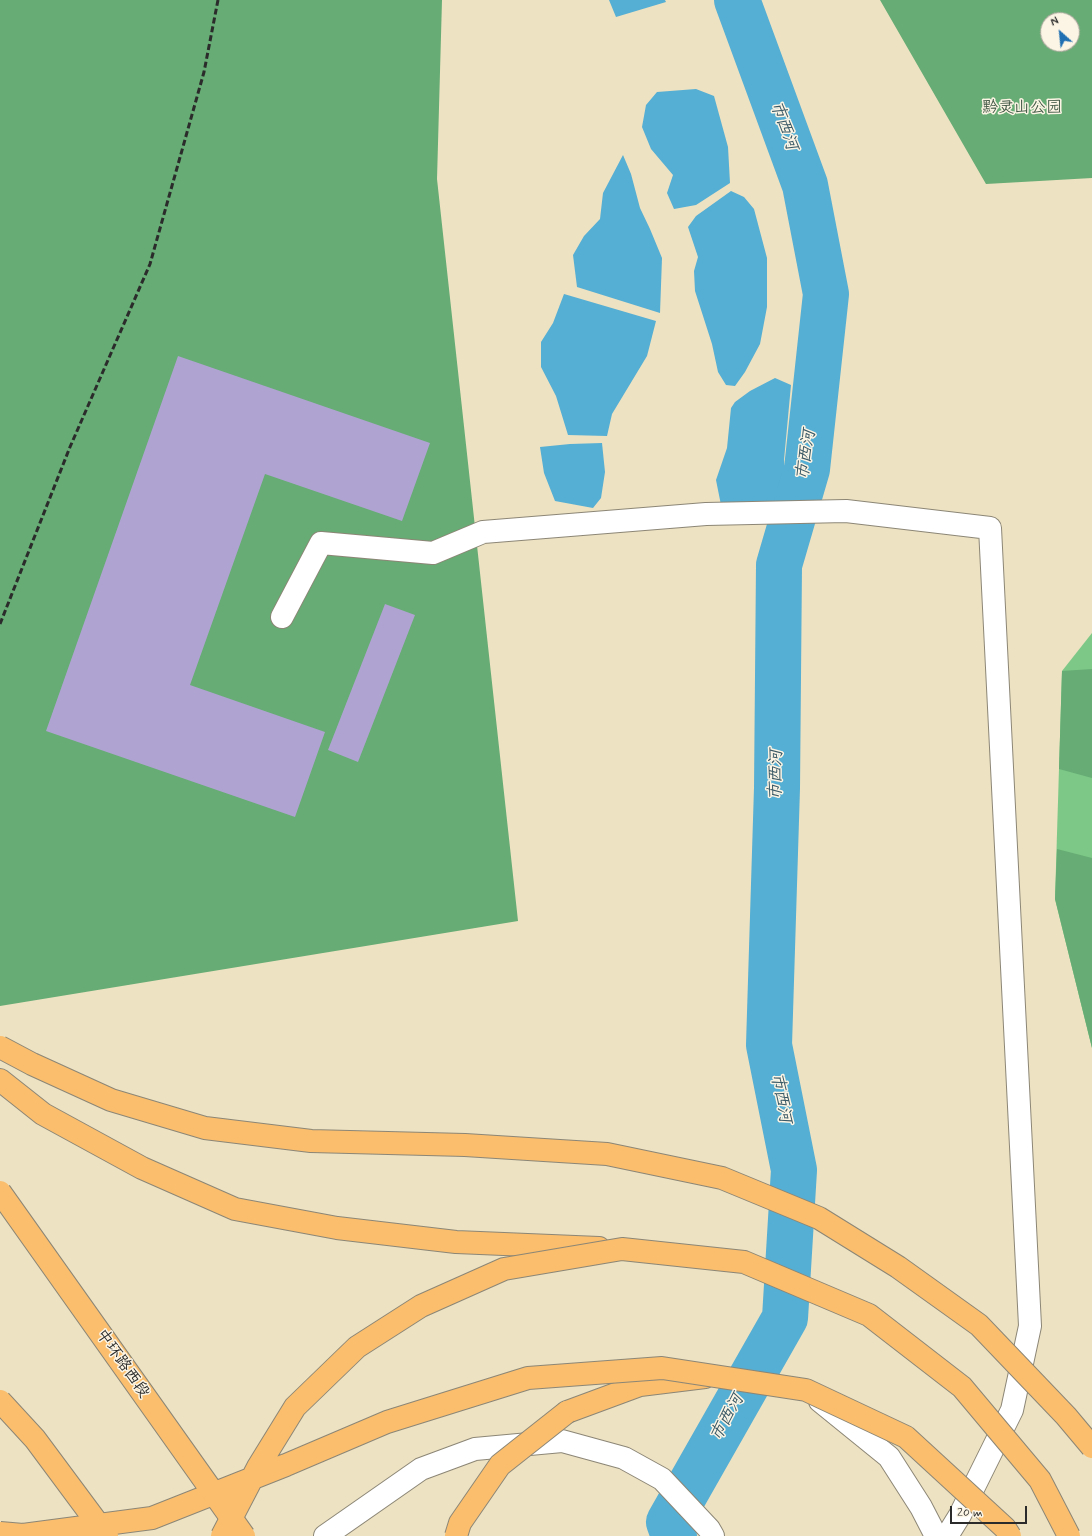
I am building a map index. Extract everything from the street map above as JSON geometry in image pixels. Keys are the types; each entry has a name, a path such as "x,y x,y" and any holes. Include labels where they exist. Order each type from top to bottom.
{"main road":[{"path":"0,1047 32,1064 111,1100 205,1128 311,1141 465,1145 607,1154 722,1178 819,1218 898,1267 979,1325 1066,1416 1092,1447"},
{"path":"0,1080 43,1114 142,1168 235,1208 337,1228 456,1242 622,1249 744,1262 869,1315 962,1387 1040,1480 1069,1536"},
{"name":"中环路西段","path":"0,1192 244,1536"},
{"path":"222,1536 258,1466 296,1407 357,1347 422,1306 504,1269 622,1249"},
{"path":"0,1533 23,1535 152,1518 286,1465 387,1422 528,1378 662,1368 806,1390 906,1437 1005,1528 1010,1536"},
{"path":"456,1536 460,1523 500,1465 567,1412 640,1385 714,1376"},
{"path":"0,1401 34,1439 108,1536"}],"street":[{"path":"282,617 321,543 433,553 484,532 706,514 846,511 990,528 1030,1326 1012,1410 960,1515 946,1536"},
{"path":"806,1390 889,1458 921,1507 936,1536"},
{"path":"325,1536 421,1469 475,1449 562,1441 624,1458 662,1479 709,1529 713,1536"}],"green space":[{"path":"0,0 442,0 437,179 518,921 0,1006"},
{"name":"黔灵山公园","path":"880,0 1092,0 1092,178 986,184"},
{"path":"1092,633 1092,1048 1055,899 1062,671"},
{"path":"1092,669 1092,778 1059,769 1062,671"},
{"path":"1057,849 1092,858 1092,1048 1055,899"}],"water":[{"path":"609,0 665,0 666,2 616,17"},
{"path":"696,89 714,96 728,147 730,183 696,205 674,209 667,193 673,175 651,149 642,127 646,105 657,92"},
{"path":"623,155 631,174 640,208 662,258 660,313 577,287 573,255 584,236 600,219 603,193"},
{"path":"731,191 744,197 754,209 767,258 767,307 760,344 745,372 735,386 726,385 718,372 712,344 695,291 694,271 698,257 688,227 696,216"},
{"path":"564,294 656,321 647,356 612,414 607,436 568,435 556,396 541,367 541,342 553,323"},
{"path":"775,378 791,385 784,460 786,487 779,505 721,505 716,480 727,448 731,408 735,402 750,391"},
{"path":"602,443 605,472 601,498 593,508 555,501 544,473 540,447"}],"building":[{"path":"178,356 430,443 402,521 265,474 190,685 325,732 295,817 46,731"},
{"path":"385,604 415,615 358,762 328,750"}],"waterway":[{"name":"市西河","path":"674,1536 669,1522 785,1318 794,1170 769,1045 777,788 779,565 807,469 826,294 805,185 737,0"}],"railway":[{"path":"0,624 70,447 150,264 204,72 218,0"}]}
